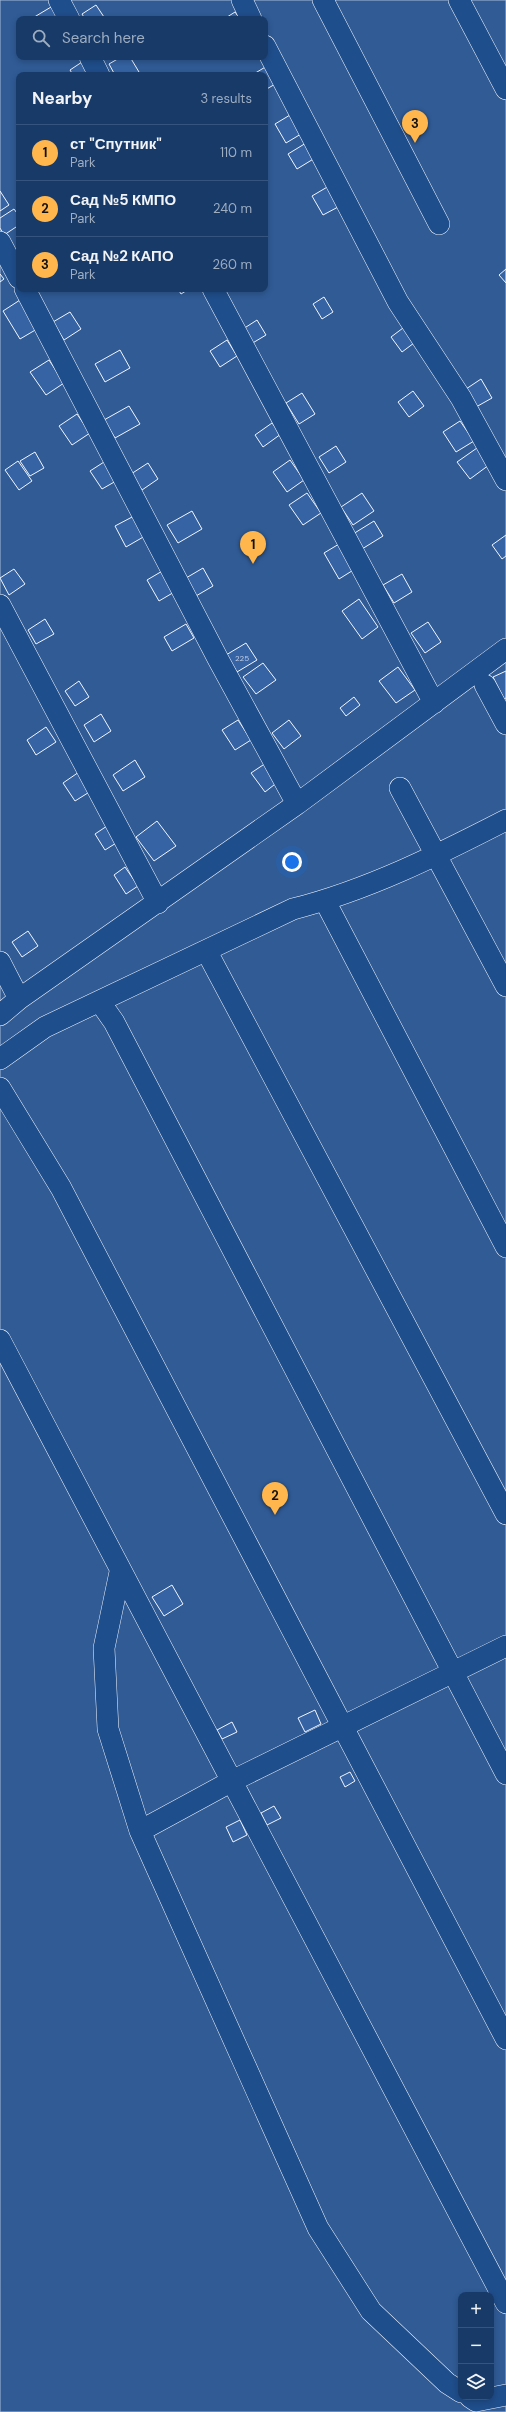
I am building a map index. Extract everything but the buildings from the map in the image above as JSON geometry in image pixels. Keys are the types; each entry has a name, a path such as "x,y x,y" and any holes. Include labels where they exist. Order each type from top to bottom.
{"street":[{"path":"59,0 67,16"},
{"path":"242,0 250,16"},
{"path":"323,0 439,224"},
{"path":"460,0 506,89"},
{"path":"268,52 398,302 460,398 506,480"},
{"path":"92,60 98,72"},
{"path":"0,242 16,272"},
{"path":"27,292 214,652 297,804"},
{"path":"215,292 434,703"},
{"path":"0,605 158,904"},
{"path":"0,1015 19,999 158,904 297,804 506,649"},
{"path":"485,685 506,724"},
{"path":"400,788 506,986"},
{"path":"0,1059 45,1027 207,952 293,910 325,901 437,856 506,820"},
{"path":"325,901 506,1247"},
{"path":"207,952 506,1514"},
{"path":"0,962 19,999"},
{"path":"100,1002 114,1022 506,1774"},
{"path":"0,1088 61,1188 506,2039"},
{"path":"0,1340 120,1572 232,1781 506,2303"},
{"path":"120,1572 104,1648 108,1729 140,1831 318,2228 371,2312 447,2383 458,2390"},
{"path":"140,1831 232,1781 506,1646"},
{"path":"494,2397 506,2395"}],"shaded area":[{"path":"0,0 506,0 506,2412 0,2412"}],"place":[{"name":"Сад №2 КАПО","path":"415,143"},
{"name":"ст \"Спутник\"","path":"253,564"},
{"name":"Сад №5 КМПО","path":"275,1515"}]}
